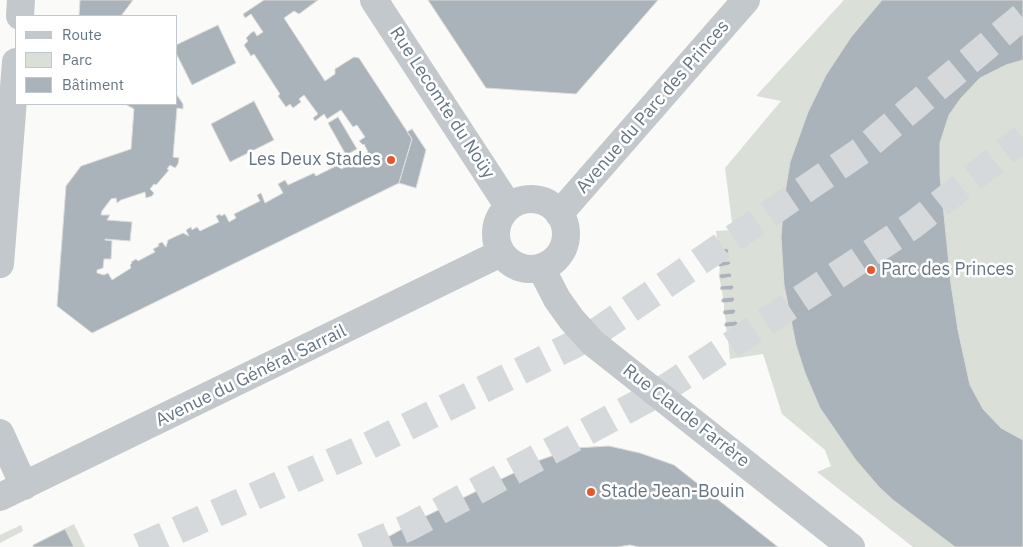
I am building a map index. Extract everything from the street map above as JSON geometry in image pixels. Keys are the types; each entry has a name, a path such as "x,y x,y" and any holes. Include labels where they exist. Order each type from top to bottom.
{"street":[{"path":"20,15 21,0"},
{"name":"Rue Lecomte du Noüy","path":"374,0 509,207"},
{"name":"Avenue du Parc des Princes","path":"559,214 746,0"},
{"path":"0,264 15,75"},
{"path":"540,201 551,206 559,214 564,223 566,234 564,245 559,255 551,263 541,268 532,269 514,265 501,253 497,244 496,233 502,214 509,207 519,202 540,201"},
{"name":"Avenue du Général Sarrail","path":"12,492 501,253"},
{"name":"Rue Claude Farrère","path":"541,268 557,299 572,320 594,343 851,547"},
{"path":"0,434 12,492"}],"green space":[{"name":"Parc des Princes","path":"844,0 1023,0 1023,547 913,547 817,472 831,466 825,450 782,414 763,354 730,359 726,327 724,325 726,322 723,313 724,303 721,301 723,298 720,289 720,267 717,264 719,262 716,252 718,249 716,231 733,230 725,168 781,101 756,96"},
{"path":"74,524 85,547 33,547 33,545"},
{"path":"21,525 23,531 0,543 0,535"}],"building":[{"path":"80,0 133,0 122,15 79,15"},
{"path":"264,0 318,0 299,14 294,11 284,18 325,81 335,74 335,69 354,57 359,58 412,139 399,183 92,333 57,306 66,186 81,166 131,149 134,109 127,105 178,105 178,96 183,104 183,109 177,108 173,157 179,158 175,168 170,165 167,169 169,170 150,189 154,193 152,196 146,198 145,192 117,203 116,198 111,199 102,211 101,215 110,215 107,220 132,222 130,241 105,239 112,241 111,259 104,259 103,268 97,270 97,273 104,275 108,273 112,280 131,268 131,262 136,259 138,261 155,252 153,249 159,246 158,244 162,242 166,247 168,240 183,233 189,236 186,230 191,227 192,230 197,227 200,231 219,222 216,216 220,214 221,216 225,214 229,222 236,218 234,214 260,201 257,195 261,193 265,203 283,193 278,184 285,180 288,185 314,173 316,176 338,165 341,169 354,163 351,158 368,152 364,144 359,141 365,137 357,125 353,127 341,110 327,119 324,114 315,121 313,118 318,114 304,95 299,99 301,102 293,108 290,104 286,107 278,96 280,94 254,54 251,56 244,45 248,41 246,38 251,33 254,31 257,36 263,32 251,14 245,18 243,14"},
{"path":"428,0 658,0 576,94 486,88"},
{"name":"Parc des Princes","path":"882,0 1023,0 1023,60 1006,65 980,78 961,98 949,115 940,143 940,175 951,284 958,330 970,385 983,409 1001,428 1023,440 1023,547 955,547 893,500 855,459 820,408 805,373 796,345 784,285 781,237 784,199 790,162 808,112 826,75 851,37"},
{"path":"218,25 236,63 192,85 178,57 178,44"},
{"path":"254,101 274,140 230,162 211,124"},
{"path":"338,117 357,149 346,155 328,123"},
{"path":"412,129 426,150 416,188 399,183 412,139 407,132"},
{"path":"727,248 728,253 718,254 716,252 718,250"},
{"path":"729,261 731,263 729,265 720,267 717,264 719,262"},
{"path":"730,273 731,277 721,279 719,276 720,274"},
{"path":"732,285 734,287 732,290 720,289 721,286"},
{"path":"733,297 735,299 733,302 724,303 721,301 723,298"},
{"path":"734,309 736,311 734,314 725,315 723,313 724,310"},
{"path":"736,321 738,323 736,326 726,327 724,325 726,322"},
{"path":"737,333 739,335 737,338 727,339 726,337 727,334"},
{"name":"Stade Jean-Bouin","path":"609,446 640,453 674,465 778,547 639,547 630,545 617,547 370,547 420,519 540,460 575,448"},
{"path":"65,529 74,547 33,547 33,545"}],"tunnel":[{"path":"139,547 366,447 589,337 861,151 1023,16"},
{"path":"363,547 409,527 658,393 913,225 1023,138"}],"place":[{"name":"Les Deux Stades","path":"391,160"},
{"name":"Parc des Princes","path":"871,270"},
{"name":"Stade Jean-Bouin","path":"591,492"}]}
